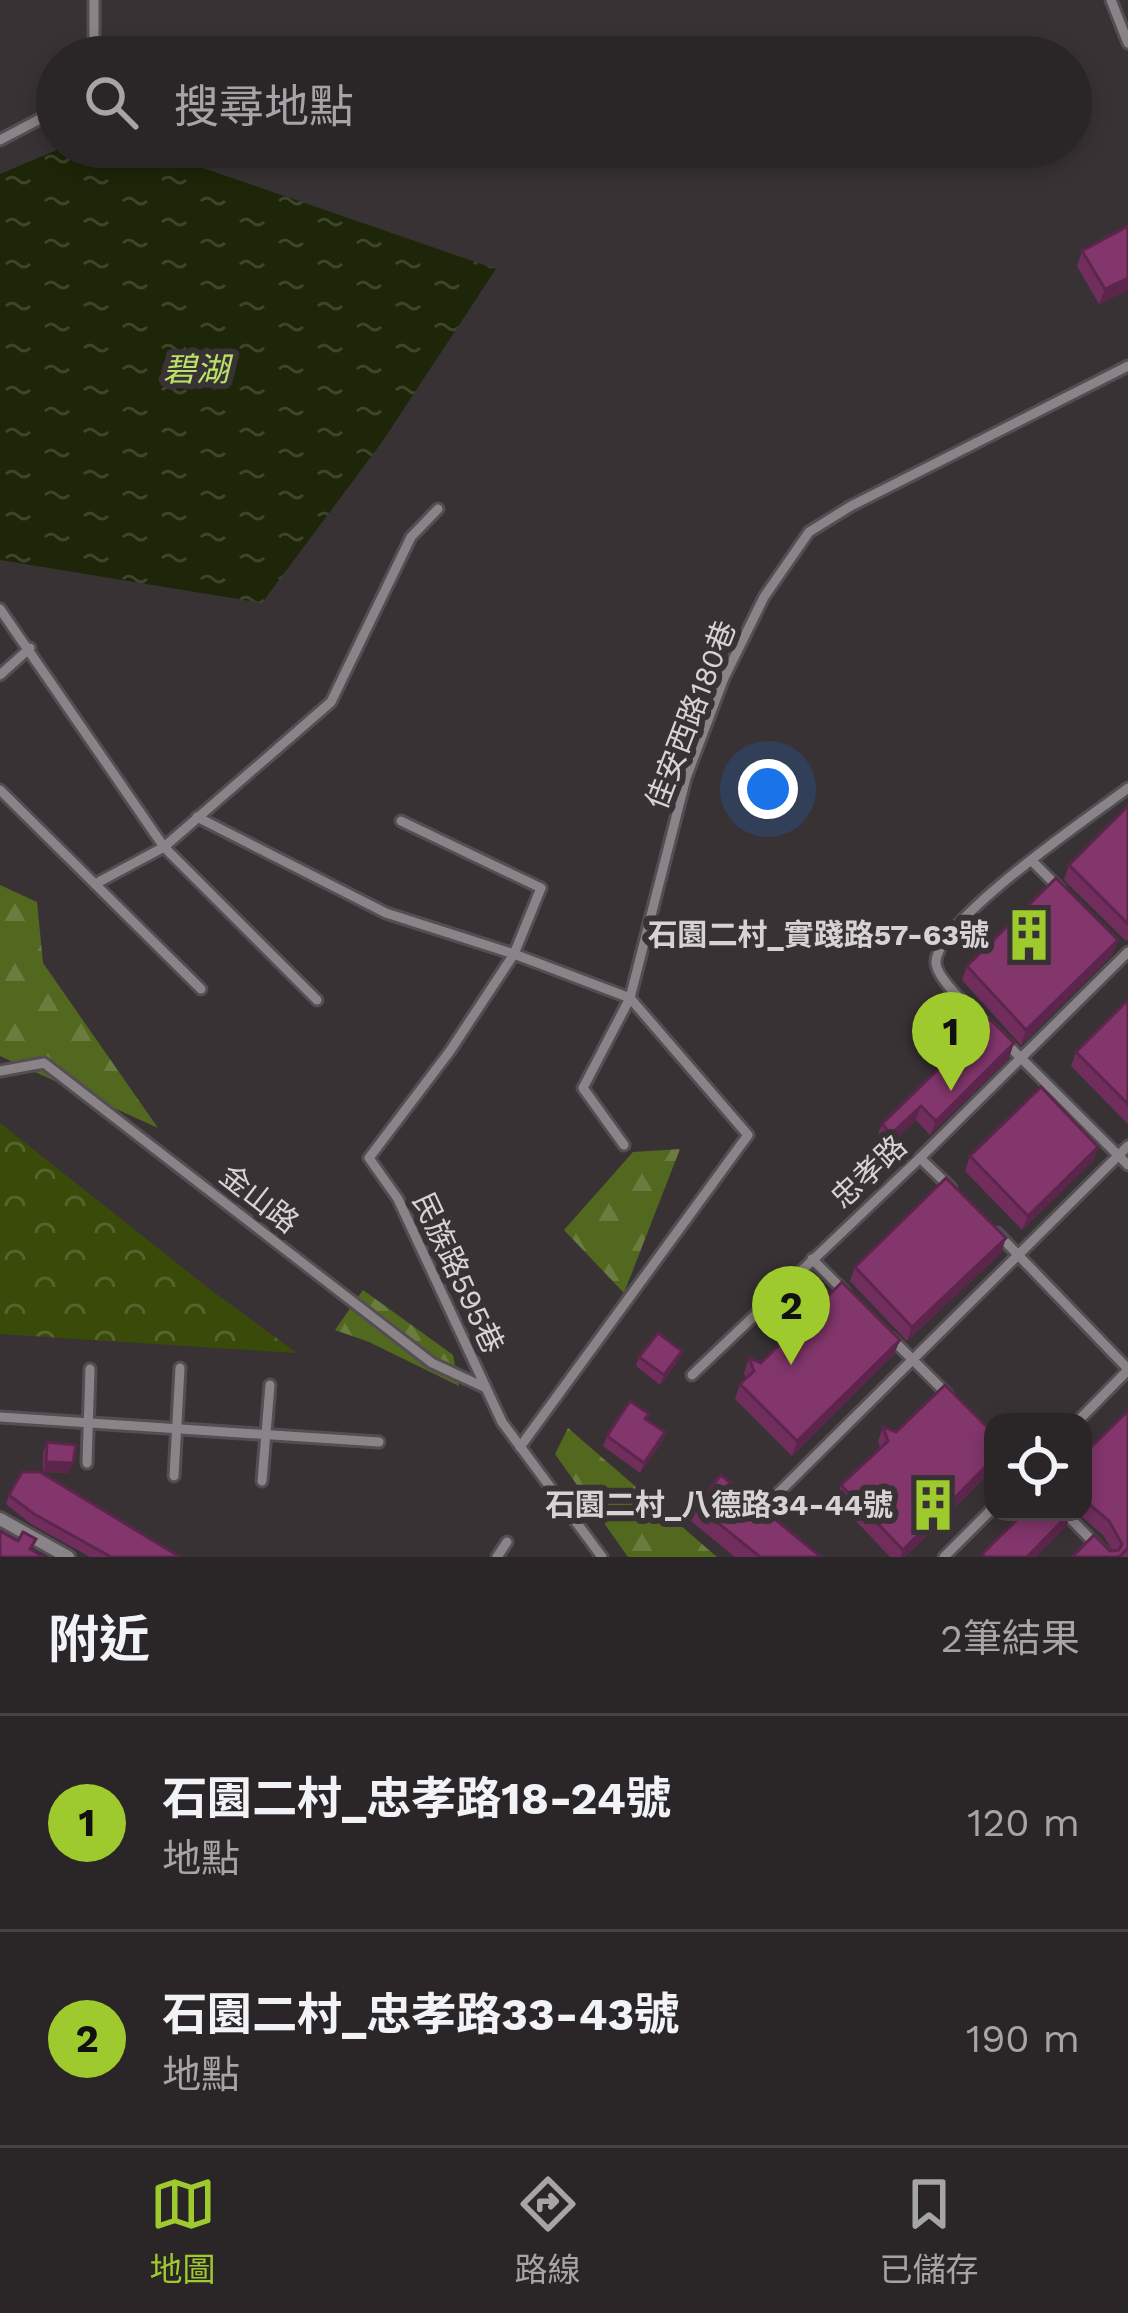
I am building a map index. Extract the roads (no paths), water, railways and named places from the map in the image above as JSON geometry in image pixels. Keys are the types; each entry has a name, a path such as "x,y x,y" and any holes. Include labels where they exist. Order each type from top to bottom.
{"street":[{"path":"0,1519 68,1557"}],"lane":[{"path":"94,0 94,36"},
{"path":"1111,0 1128,43"},
{"path":"0,140 36,121"},
{"name":"佳安西路180巷","path":"624,1145 583,1088 629,998 686,778 724,678 764,597 809,532 851,506 1128,366"},
{"path":"95,884 164,847 331,702 411,537 438,509"},
{"path":"0,609 164,847 316,1000"},
{"path":"0,675 30,648"},
{"path":"1128,788 980,900 944,942 936,960 940,976 1128,1165"},
{"path":"0,790 201,989"},
{"path":"197,818 386,913 629,998 748,1135 520,1447"},
{"name":"民族路595巷","path":"400,821 542,888 514,954 450,1051 369,1158 398,1199 502,1422 602,1557"},
{"path":"1032,862 1063,892"},
{"path":"1110,939 1127,954"},
{"name":"忠孝路","path":"692,1375 1127,954"},
{"name":"金山路","path":"0,1071 44,1064 432,1363 486,1388"},
{"path":"759,1512 1128,1146"},
{"path":"920,1158 953,1190"},
{"path":"986,1222 1128,1369 1086,1413"},
{"path":"812,1259 862,1310"},
{"path":"879,1326 961,1408"},
{"path":"174,1477 180,1368"},
{"path":"87,1463 90,1369"},
{"path":"262,1480 270,1385"},
{"path":"0,1417 379,1442"},
{"path":"743,1499 773,1523"},
{"path":"944,1557 984,1517"},
{"path":"1073,1521 1108,1557"},
{"path":"497,1557 507,1542"}],"water":[{"name":"碧湖","path":"36,159 36,168 203,168 496,269 382,442 262,603 0,560 0,174"}],"place":[{"name":"石園二村_實踐路57-63號","path":"1029,935"},
{"name":"石園二村_忠孝路18-24號","path":"951,1091"},
{"name":"石園二村_忠孝路33-43號","path":"791,1365"},
{"name":"石園二村_八德路34-44號","path":"933,1505"}]}
